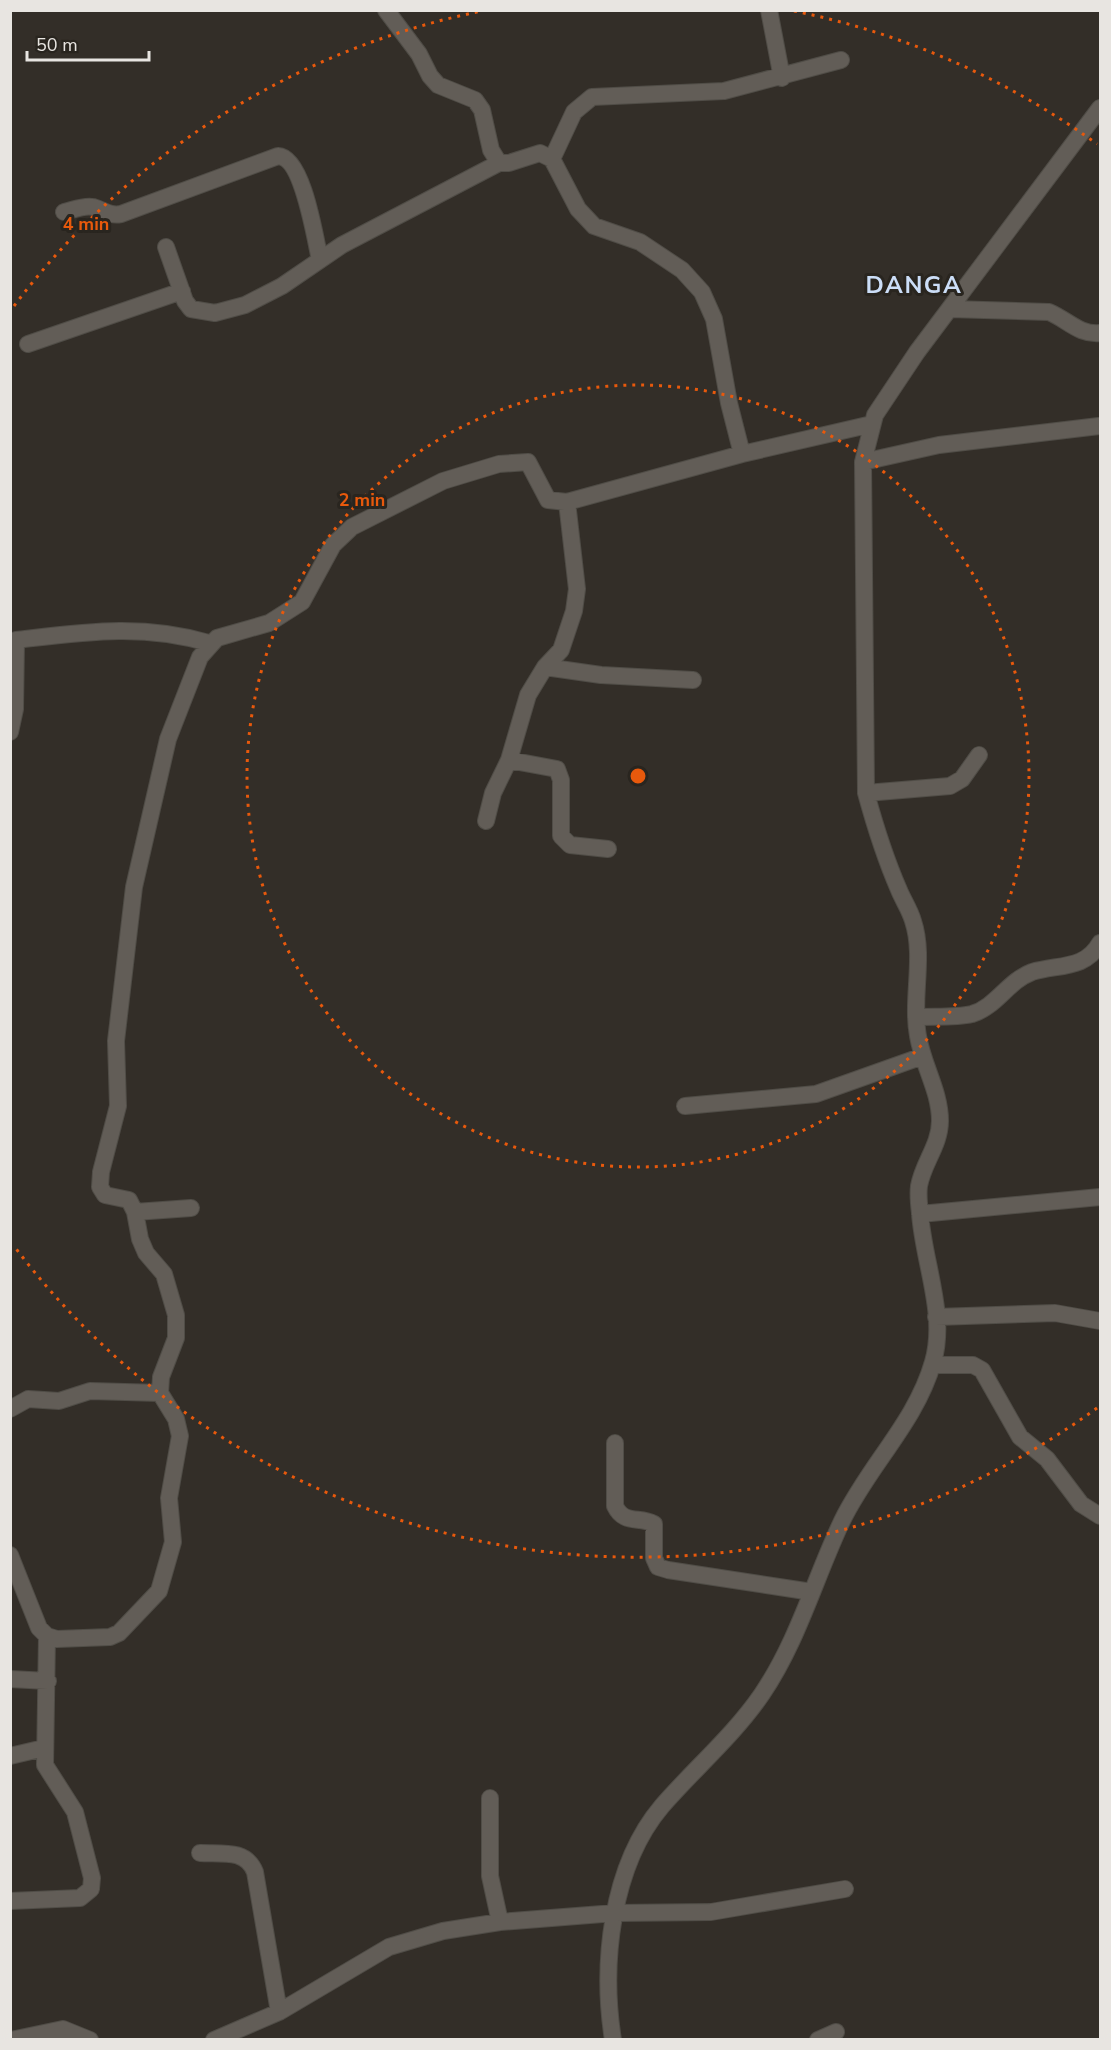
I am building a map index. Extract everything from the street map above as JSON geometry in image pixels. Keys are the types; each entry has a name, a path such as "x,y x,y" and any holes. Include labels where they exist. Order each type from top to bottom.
{"street":[{"path":"386,10 419,54 430,76 438,85 475,100 482,110 491,150 499,163"},
{"path":"769,10 782,78"},
{"path":"552,159 574,112 592,98 724,91 782,78 841,60"},
{"path":"613,2040 609,2016 609,1970 615,1913 627,1868 641,1835 660,1807 744,1719 782,1661 849,1507 924,1390 932,1365 937,1336 920,1215 919,1186 936,1147 941,1126 936,1090 923,1056 916,1017 917,941 914,921 879,841 866,793 863,462 874,415 950,309 1101,108"},
{"path":"166,247 182,291 192,309 215,313 245,305 282,286 342,245 499,163 509,163 540,153 552,159 578,208 594,226 640,242 682,270 702,292 714,319 729,403 742,454"},
{"path":"64,213 87,207 96,208 106,214 121,214 278,156 285,156 292,161 306,197 320,260"},
{"path":"28,344 182,291"},
{"path":"950,309 1049,312 1062,317 1082,332 1101,333"},
{"path":"10,1555 39,1628 47,1636 57,1640 110,1637 119,1632 159,1591 173,1542 169,1498 180,1436 176,1419 160,1393 161,1377 176,1338 176,1315 164,1274 146,1253 140,1239 135,1212 129,1200 105,1195 100,1187 101,1172 118,1106 116,1041 134,887 168,739 200,657 209,643 229,634 269,623 290,612 302,602 333,544 352,526 443,481 499,464 528,462 548,500 555,503 567,502 742,454 872,424"},
{"path":"863,462 939,445 1099,426"},
{"path":"486,821 493,793 509,760 528,694 546,667 561,650 574,611 577,589 567,502"},
{"path":"10,732 15,710 16,640 110,629 182,635 209,643"},
{"path":"546,667 601,675 693,680"},
{"path":"866,793 950,786 962,779 979,755"},
{"path":"509,760 557,769 561,780 561,836 570,845 608,849"},
{"path":"916,1017 970,1014 983,1009 1021,978 1033,972 1084,962 1094,954 1101,943"},
{"path":"685,1106 816,1094 923,1056"},
{"path":"920,1215 1101,1197"},
{"path":"135,1212 191,1208"},
{"path":"936,1317 1055,1313 1101,1321"},
{"path":"932,1365 973,1365 982,1370 1020,1437 1047,1459 1081,1504 1101,1516"},
{"path":"10,1409 28,1399 59,1401 90,1391 160,1393"},
{"path":"615,1443 615,1506 619,1515 625,1519 647,1520 654,1524 654,1558 658,1567 812,1592"},
{"path":"10,1901 80,1898 91,1889 92,1878 75,1812 69,1798 50,1776 45,1765 47,1636"},
{"path":"10,1679 48,1681"},
{"path":"10,1756 44,1748"},
{"path":"490,1798 490,1876 500,1922"},
{"path":"200,1853 241,1855 251,1861 255,1872 279,2012"},
{"path":"214,2040 279,2012 389,1947 443,1931 500,1922 615,1913 711,1912 845,1889"},
{"path":"11,2040 63,2029 90,2040"},
{"path":"818,2040 836,2032"}],"district":[{"name":"DANGA","path":"914,285"}]}
